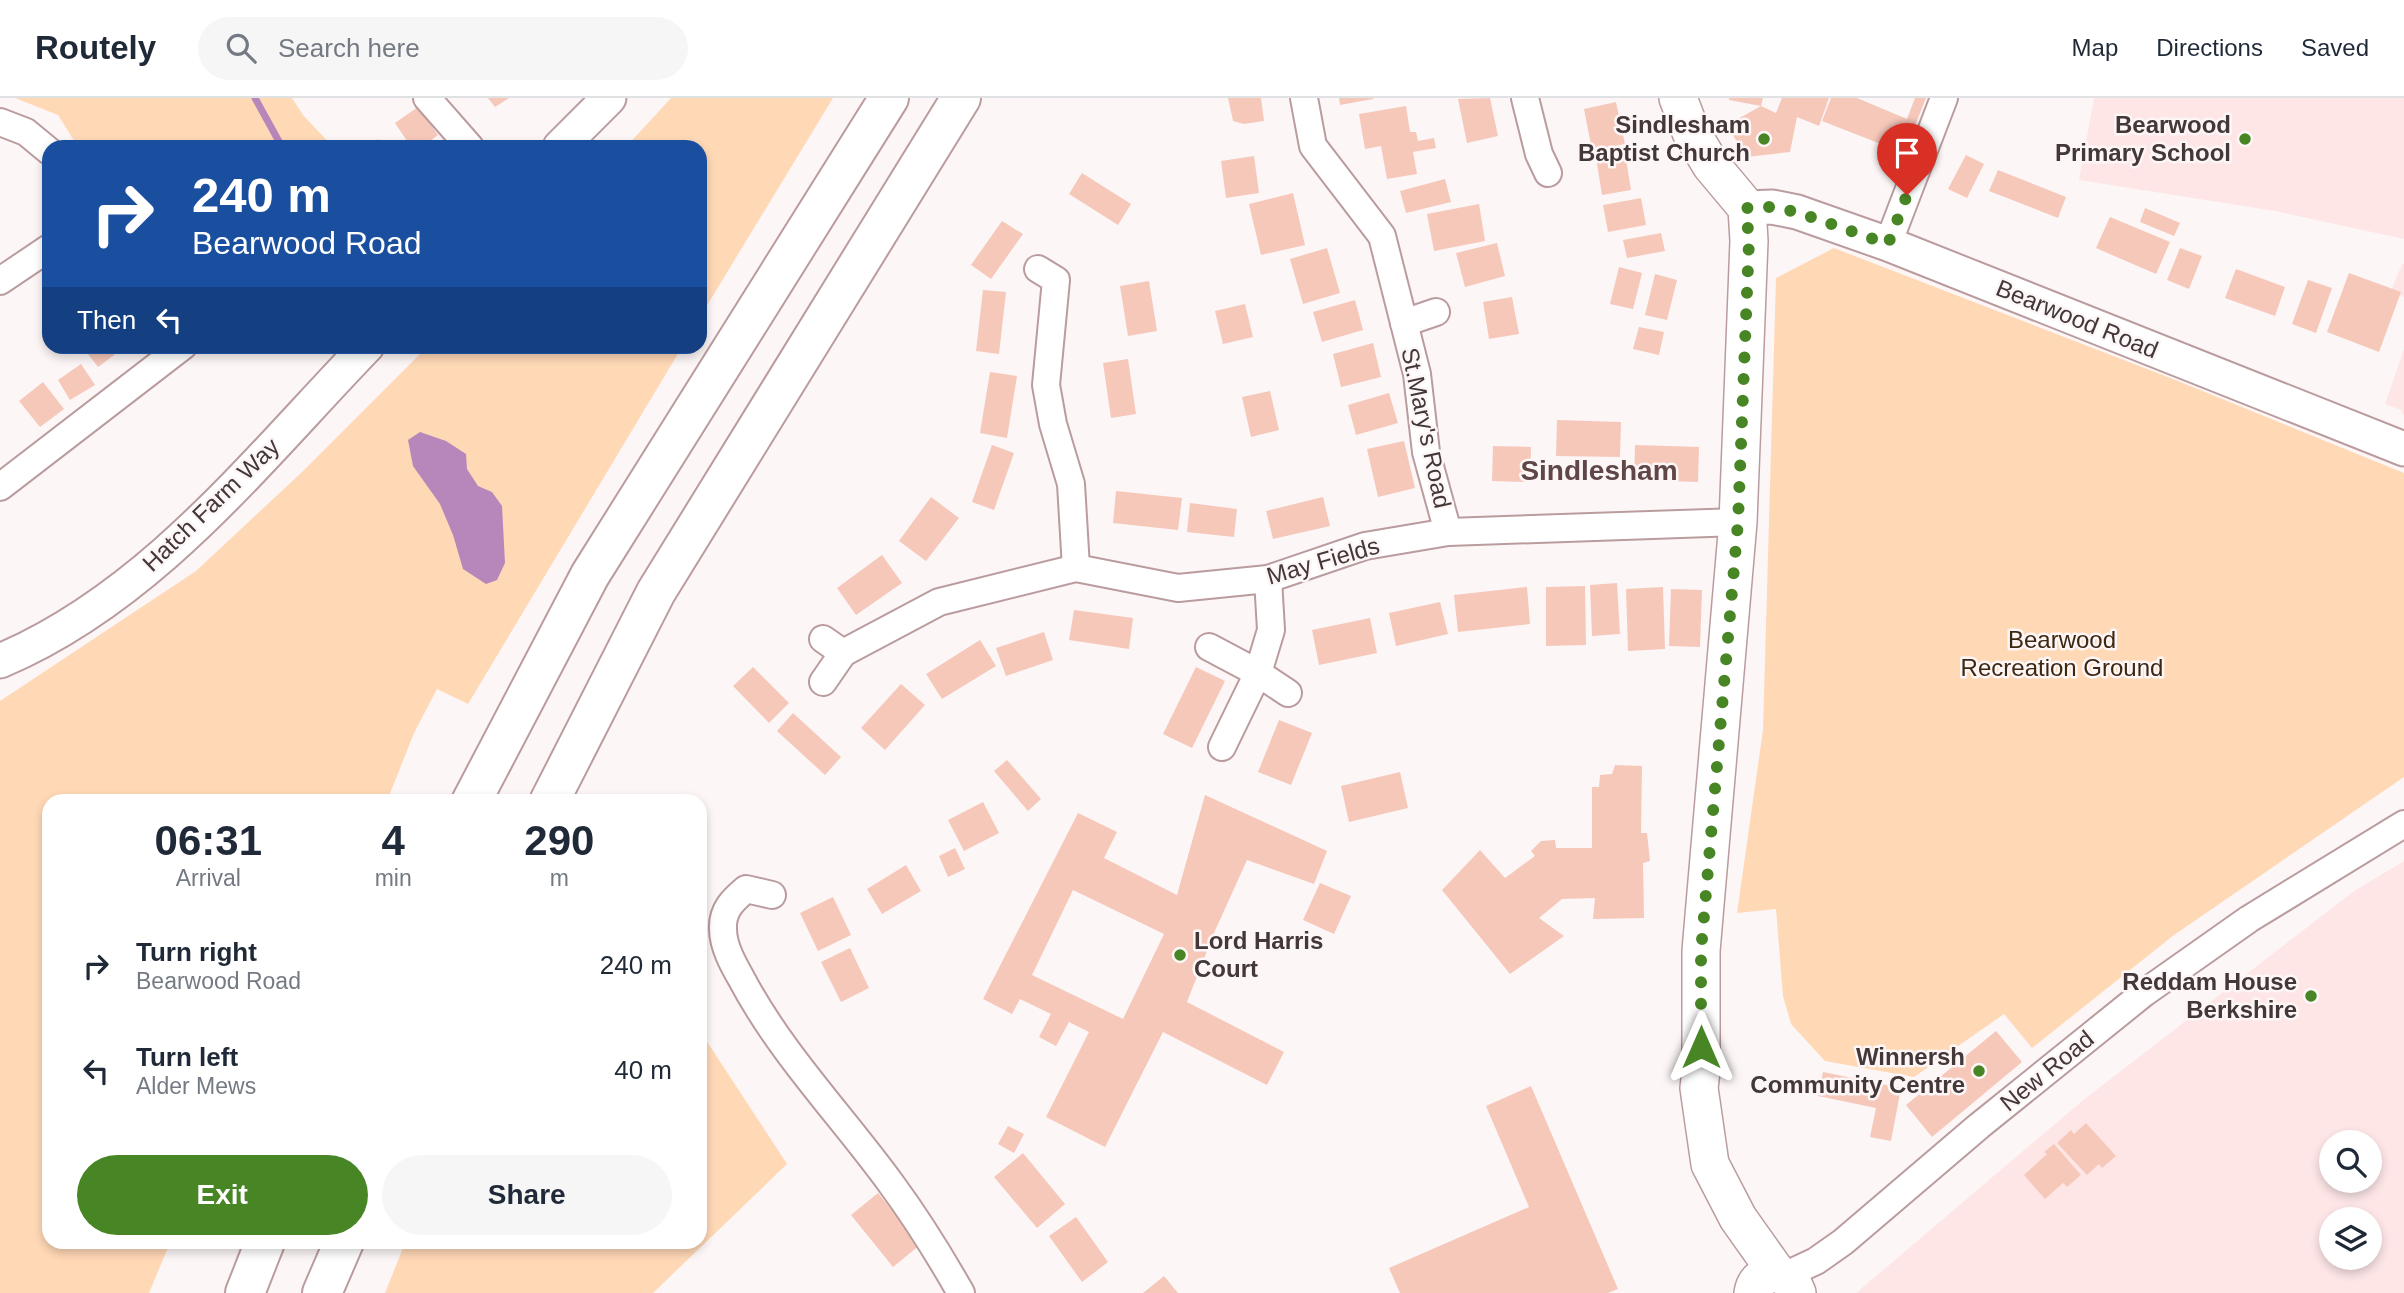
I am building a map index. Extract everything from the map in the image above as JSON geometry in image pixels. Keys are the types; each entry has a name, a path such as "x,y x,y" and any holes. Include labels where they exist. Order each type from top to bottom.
{"highway":[{"path":"475,794 590,575 889,98"},
{"path":"553,794 656,592 961,98"},
{"path":"245,1293 262,1249"},
{"path":"322,1293 341,1249"}],"main road":[{"path":"1678,98 1691,132 1711,165 1746,208 1749,241 1738,522 1701,951 1699,1088 1710,1164 1778,1285"}],"street":[{"path":"426,98 464,140"},
{"path":"567,140 609,98"},
{"name":"St.Mary's Road","path":"1304,98 1313,146 1382,236 1417,374 1426,452 1448,532"},
{"path":"1525,98 1535,163"},
{"path":"1888,244 1944,98"},
{"path":"0,121 26,132 42,145"},
{"name":"Bearwood Road","path":"1746,208 1772,207 1797,212 1888,244 2404,449"},
{"path":"0,281 42,253"},
{"path":"1055,270 1046,385 1052,424 1071,484 1076,568"},
{"name":"St.Mary's Road","path":"1404,323 1436,312"},
{"path":"3,479 172,354"},
{"name":"Hatch Farm Way","path":"0,661 81,619 195,526 359,354"},
{"name":"May Fields","path":"824,682 833,646 939,602 1076,568 1178,588 1268,579 1365,546 1448,532 1738,522"},
{"path":"1222,747 1258,673 1271,630 1268,579"},
{"path":"1209,647 1258,673 1288,693"},
{"name":"New Road","path":"1778,1285 1843,1242 1979,1126 2144,993 2249,919 2404,824"},
{"path":"772,895 746,889 728,904 723,929 730,959 755,1006 812,1084 892,1184 944,1262 961,1293"}],"shaded area":[{"name":"Bearwood Primary School","path":"2094,98 2404,98 2404,239 2275,211 2079,180"},
{"path":"2404,264 2404,297 2390,293"},
{"path":"2404,349 2404,416 2401,410 2385,404"},
{"path":"420,432 446,441 466,454 467,469 478,486 492,492 502,506 505,563 497,580 486,584 463,569 440,504 413,466 408,440"},
{"name":"Reddam House Berkshire","path":"2404,861 2404,1293 1856,1293 2082,1101 2354,891"}],"green space":[{"path":"15,98 292,98 303,115 326,140 74,140 58,115"},
{"path":"671,98 833,98 707,305 707,140 632,140"},
{"name":"Bearwood Recreation Ground","path":"1834,248 2178,381 2404,473 2404,777 2174,935 2032,1048 2004,1014 1914,1077 1825,1061 1791,1024 1783,996 1776,909 1737,913 1763,730 1776,278"},
{"path":"420,354 678,354 468,704 437,689 414,733 390,794 42,794 42,1249 167,1249 149,1293 0,1293 0,701 196,571 301,473"},
{"path":"707,1042 787,1164 707,1241"},
{"path":"403,1249 699,1249 653,1293 385,1293"}],"building":[{"path":"488,98 509,98 495,107"},
{"path":"1228,98 1261,98 1264,121 1244,124 1233,121"},
{"path":"1339,98 1373,98 1373,99 1340,105"},
{"path":"1490,98 1498,136 1467,143 1458,99"},
{"path":"1729,98 1763,98 1761,106"},
{"name":"Sindlesham Baptist Church","path":"1782,98 1829,98 1819,126 1797,117 1790,152 1746,157 1727,125 1761,106 1776,113"},
{"path":"1831,98 1857,98 1907,119 1915,98 1926,98 1904,153 1822,121"},
{"path":"1616,102 1625,144 1592,150 1584,109"},
{"path":"1406,106 1410,132 1416,132 1418,141 1434,138 1436,148 1413,152 1417,174 1387,179 1381,146 1365,149 1359,114"},
{"path":"418,107 438,135 431,140 406,140 395,123"},
{"path":"1625,153 1631,190 1602,195 1596,158"},
{"path":"1966,155 1984,164 1967,198 1948,189"},
{"path":"1254,156 1259,193 1226,198 1221,161"},
{"path":"1998,170 2066,197 2058,218 1989,191"},
{"path":"1082,173 1131,204 1118,225 1069,194"},
{"path":"1445,179 1451,202 1406,213 1400,191"},
{"path":"1293,193 1305,245 1261,255 1249,204"},
{"path":"1641,198 1646,225 1608,232 1603,205"},
{"path":"1479,204 1485,241 1434,251 1427,214"},
{"path":"2145,208 2180,223 2174,236 2140,222"},
{"path":"2110,217 2170,242 2156,274 2096,248"},
{"path":"1002,221 1023,234 991,279 971,265"},
{"path":"1661,233 1665,251 1627,258 1623,240"},
{"path":"1497,243 1505,276 1465,287 1456,253"},
{"path":"1327,248 1340,293 1303,304 1290,259"},
{"path":"2180,248 2202,256 2189,289 2167,280"},
{"path":"1619,267 1642,273 1633,309 1610,304"},
{"path":"2236,269 2285,287 2275,316 2225,298"},
{"path":"2349,273 2401,292 2379,352 2327,332"},
{"path":"1655,274 1677,280 1667,320 1645,315"},
{"path":"2308,280 2332,288 2316,333 2292,324"},
{"path":"1149,281 1157,331 1128,336 1120,286"},
{"path":"983,290 1006,292 999,354 976,351"},
{"path":"1512,297 1519,334 1489,339 1483,302"},
{"path":"1355,300 1363,330 1322,342 1313,312"},
{"path":"1245,304 1253,337 1223,344 1215,311"},
{"path":"1639,327 1664,332 1659,355 1633,349"},
{"path":"1373,343 1381,377 1341,387 1333,354"},
{"path":"88,354 115,354 98,367"},
{"path":"1128,359 1136,414 1111,418 1103,363"},
{"path":"81,364 95,385 70,400 58,380"},
{"path":"990,372 1017,376 1007,438 980,433"},
{"path":"43,382 64,409 40,427 19,401"},
{"path":"1270,391 1279,430 1251,437 1242,397"},
{"path":"1389,393 1398,423 1356,435 1348,405"},
{"path":"1557,420 1621,422 1620,457 1556,456"},
{"path":"1404,441 1415,488 1378,497 1367,449"},
{"path":"992,445 1014,453 994,510 972,502"},
{"path":"1635,445 1699,447 1698,482 1634,480"},
{"path":"1493,446 1531,447 1530,482 1492,481"},
{"path":"1116,491 1182,498 1178,530 1113,523"},
{"path":"931,497 959,518 926,561 899,541"},
{"path":"1323,497 1330,526 1273,539 1266,511"},
{"path":"1190,503 1237,509 1234,537 1187,532"},
{"path":"882,555 902,583 856,615 837,588"},
{"path":"1617,583 1620,634 1592,636 1590,585"},
{"path":"1585,586 1586,645 1546,646 1546,587"},
{"path":"1527,587 1530,624 1458,632 1454,595"},
{"path":"1663,587 1665,649 1628,651 1626,589"},
{"path":"1671,589 1702,590 1700,647 1669,646"},
{"path":"1440,602 1448,634 1396,646 1389,613"},
{"path":"1074,610 1133,618 1129,649 1069,640"},
{"path":"1370,618 1377,653 1319,665 1312,630"},
{"path":"1044,632 1053,660 1006,676 996,648"},
{"path":"980,640 996,666 942,699 926,674"},
{"path":"753,667 789,703 769,723 733,686"},
{"path":"1196,667 1225,681 1192,748 1163,734"},
{"path":"901,684 925,705 885,750 861,728"},
{"path":"793,713 841,757 825,775 777,731"},
{"path":"1279,720 1312,733 1291,785 1258,772"},
{"path":"1007,760 1041,799 1028,811 994,771"},
{"path":"1615,765 1642,766 1641,833 1647,833 1650,861 1643,863 1644,918 1593,919 1595,898 1562,899 1539,918 1564,936 1510,974 1442,890 1480,850 1505,878 1535,856 1531,851 1541,841 1555,840 1556,848 1592,848 1592,787 1599,787 1600,775 1612,774"},
{"path":"1400,772 1408,808 1349,822 1341,786"},
{"name":"Lord Harris Court","path":"1205,795 1327,851 1314,884 1247,860 1187,1002 1284,1052 1267,1085 1163,1032 1105,1147 1046,1117 1089,1032 1069,1022 1056,1046 1039,1037 1051,1014 1020,999 1012,1014 983,999 1078,813 1117,832 1104,858 1177,895","holes":["1073,890 1164,934 1123,1019 1032,975"]},
{"path":"983,802 999,833 964,851 948,820"},
{"path":"955,848 965,869 948,877 939,856"},
{"path":"906,865 921,891 882,914 867,889"},
{"path":"1320,883 1351,896 1334,934 1303,920"},
{"path":"833,897 851,935 818,951 800,913"},
{"path":"850,948 869,988 841,1002 821,962"},
{"name":"Winnersh Community Centre","path":"1996,1031 2022,1062 1932,1137 1906,1105"},
{"path":"1823,1072 1901,1088 1891,1141 1870,1137 1876,1108 1818,1096"},
{"path":"1531,1086 1618,1289 1608,1293 1400,1293 1389,1268 1529,1207 1486,1106"},
{"path":"2086,1123 2116,1156 2102,1168 2099,1164 2087,1175 2057,1143 2071,1130 2074,1134"},
{"path":"1008,1126 1024,1134 1014,1153 998,1144"},
{"path":"2054,1144 2081,1175 2067,1187 2063,1183 2045,1199 2024,1175"},
{"path":"1023,1153 1065,1204 1037,1228 994,1177"},
{"path":"878,1193 920,1245 893,1267 851,1215"},
{"path":"1076,1217 1108,1262 1082,1282 1049,1236"},
{"path":"1164,1276 1178,1293 1143,1293"}],"waterway":[{"path":"255,98 278,140"}],"place":[{"name":"Sindlesham Baptist Church","path":"1764,139"},
{"name":"Bearwood Primary School","path":"2245,139"},
{"name":"Lord Harris Court","path":"1180,955"},
{"name":"Reddam House Berkshire","path":"2311,996"},
{"name":"Winnersh Community Centre","path":"1979,1071"}],"district":[{"name":"Sindlesham","path":"1599,470"}],"route":[{"path":"1701,1047 1701,951 1738,522 1749,241 1746,208 1772,207 1797,212 1888,244 1907,195"}]}
